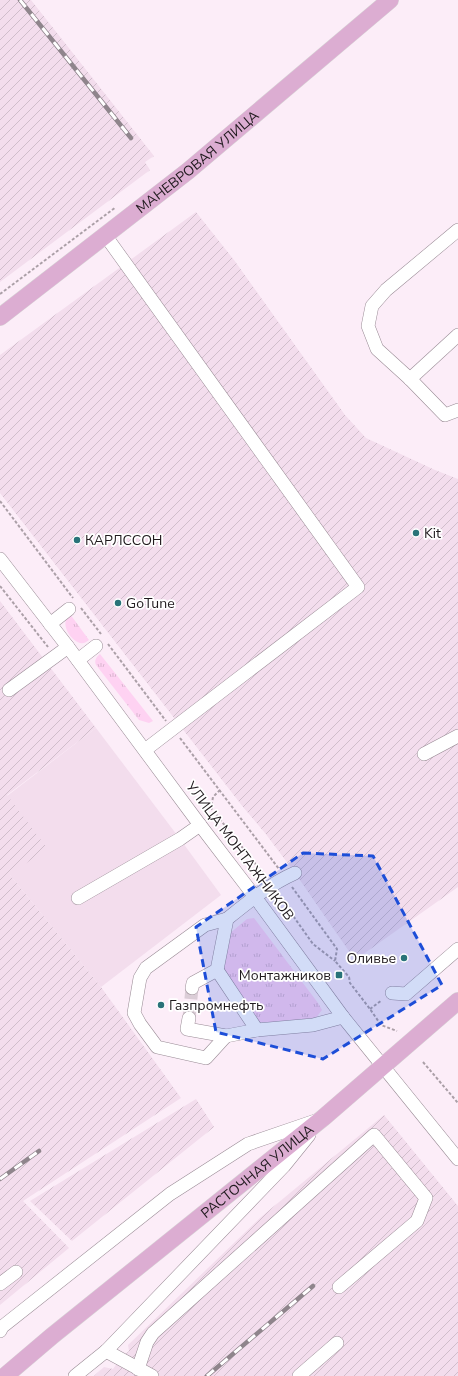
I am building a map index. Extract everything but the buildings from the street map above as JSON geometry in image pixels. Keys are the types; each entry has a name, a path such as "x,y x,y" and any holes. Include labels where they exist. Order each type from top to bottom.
{"main road":[{"name":"МАНЕВРОВАЯ УЛИЦА","path":"0,317 188,171 390,0"},
{"name":"РАСТОЧНАЯ УЛИЦА","path":"5,1376 52,1336 323,1118 458,1001"}],"street":[{"path":"458,230 386,290 372,306 368,326 377,349 445,414 458,410"},
{"path":"105,235 358,587 145,750"},
{"path":"410,379 458,335"},
{"name":"УЛИЦА МОНТАЖНИКОВ","path":"0,559 78,660 343,1017 458,1159"},
{"path":"50,624 69,609"},
{"path":"78,660 101,640"},
{"path":"9,690 68,647"},
{"path":"424,754 458,736"},
{"path":"78,898 180,839 200,824"},
{"path":"226,1036 206,1058 157,1047 134,1013 140,978 146,968 205,925 227,919 255,897 290,875"},
{"path":"227,919 218,970 257,1030"},
{"path":"392,993 406,994 458,949"},
{"path":"192,988 193,983 218,970"},
{"path":"188,1018 187,1029 226,1036 257,1030 313,1025 343,1017"},
{"path":"1,1328 170,1194 248,1144 323,1118"},
{"path":"75,1376 106,1351 284,1166 323,1118"},
{"path":"138,1369 147,1342 153,1333 374,1135 426,1198 417,1221 339,1287"},
{"path":"0,1284 16,1272"},
{"path":"299,1376 337,1343"},
{"path":"106,1351 152,1376"}],"path":[{"path":"0,501 101,640 290,875 337,949 335,961 349,977 350,983 381,1025 397,1031"},
{"path":"0,586 55,656"},
{"path":"370,1009 392,993"},
{"path":"423,1062 458,1103"}],"highlighted area":[{"path":"303,853 373,856 442,985 323,1059 216,1032 196,927"}],"shaded area":[{"path":"0,0 31,0 154,156 145,162 150,170 0,282"},
{"path":"196,212 234,260 345,415 366,438 458,479 458,887 355,960 295,873 265,833 243,807 0,493 0,355"},
{"path":"0,601 96,728 7,795 47,848 10,875 101,987 181,1098 23,1201 69,1248 0,1305"},
{"path":"96,728 221,895 101,987 10,875 7,796"},
{"path":"196,1099 214,1127 72,1241 30,1201"},
{"path":"384,1115 458,1206 458,1376 94,1376 104,1367 113,1369 120,1359 129,1351 128,1345 261,1217"}],"green space":[{"path":"70,614 89,640 86,642 81,643 76,641 67,631 66,622"},
{"path":"100,654 153,721 149,723 139,720 96,665 95,662 97,656"},
{"path":"254,918 318,1003 322,1010 315,1019 291,1023 259,1022 222,975 229,934 247,919"}],"tunnel":[{"path":"189,1018 192,988"}],"railway":[{"path":"20,0 131,138"},
{"path":"0,1179 39,1151"},
{"path":"207,1376 313,1286"}],"place":[{"name":"Kit","path":"416,533"},
{"name":"КАРЛССОН","path":"77,540"},
{"name":"GoTune","path":"118,603"},
{"name":"Оливье","path":"404,958"},
{"name":"Монтажников","path":"339,975"},
{"name":"Газпромнефть","path":"161,1005"}]}
